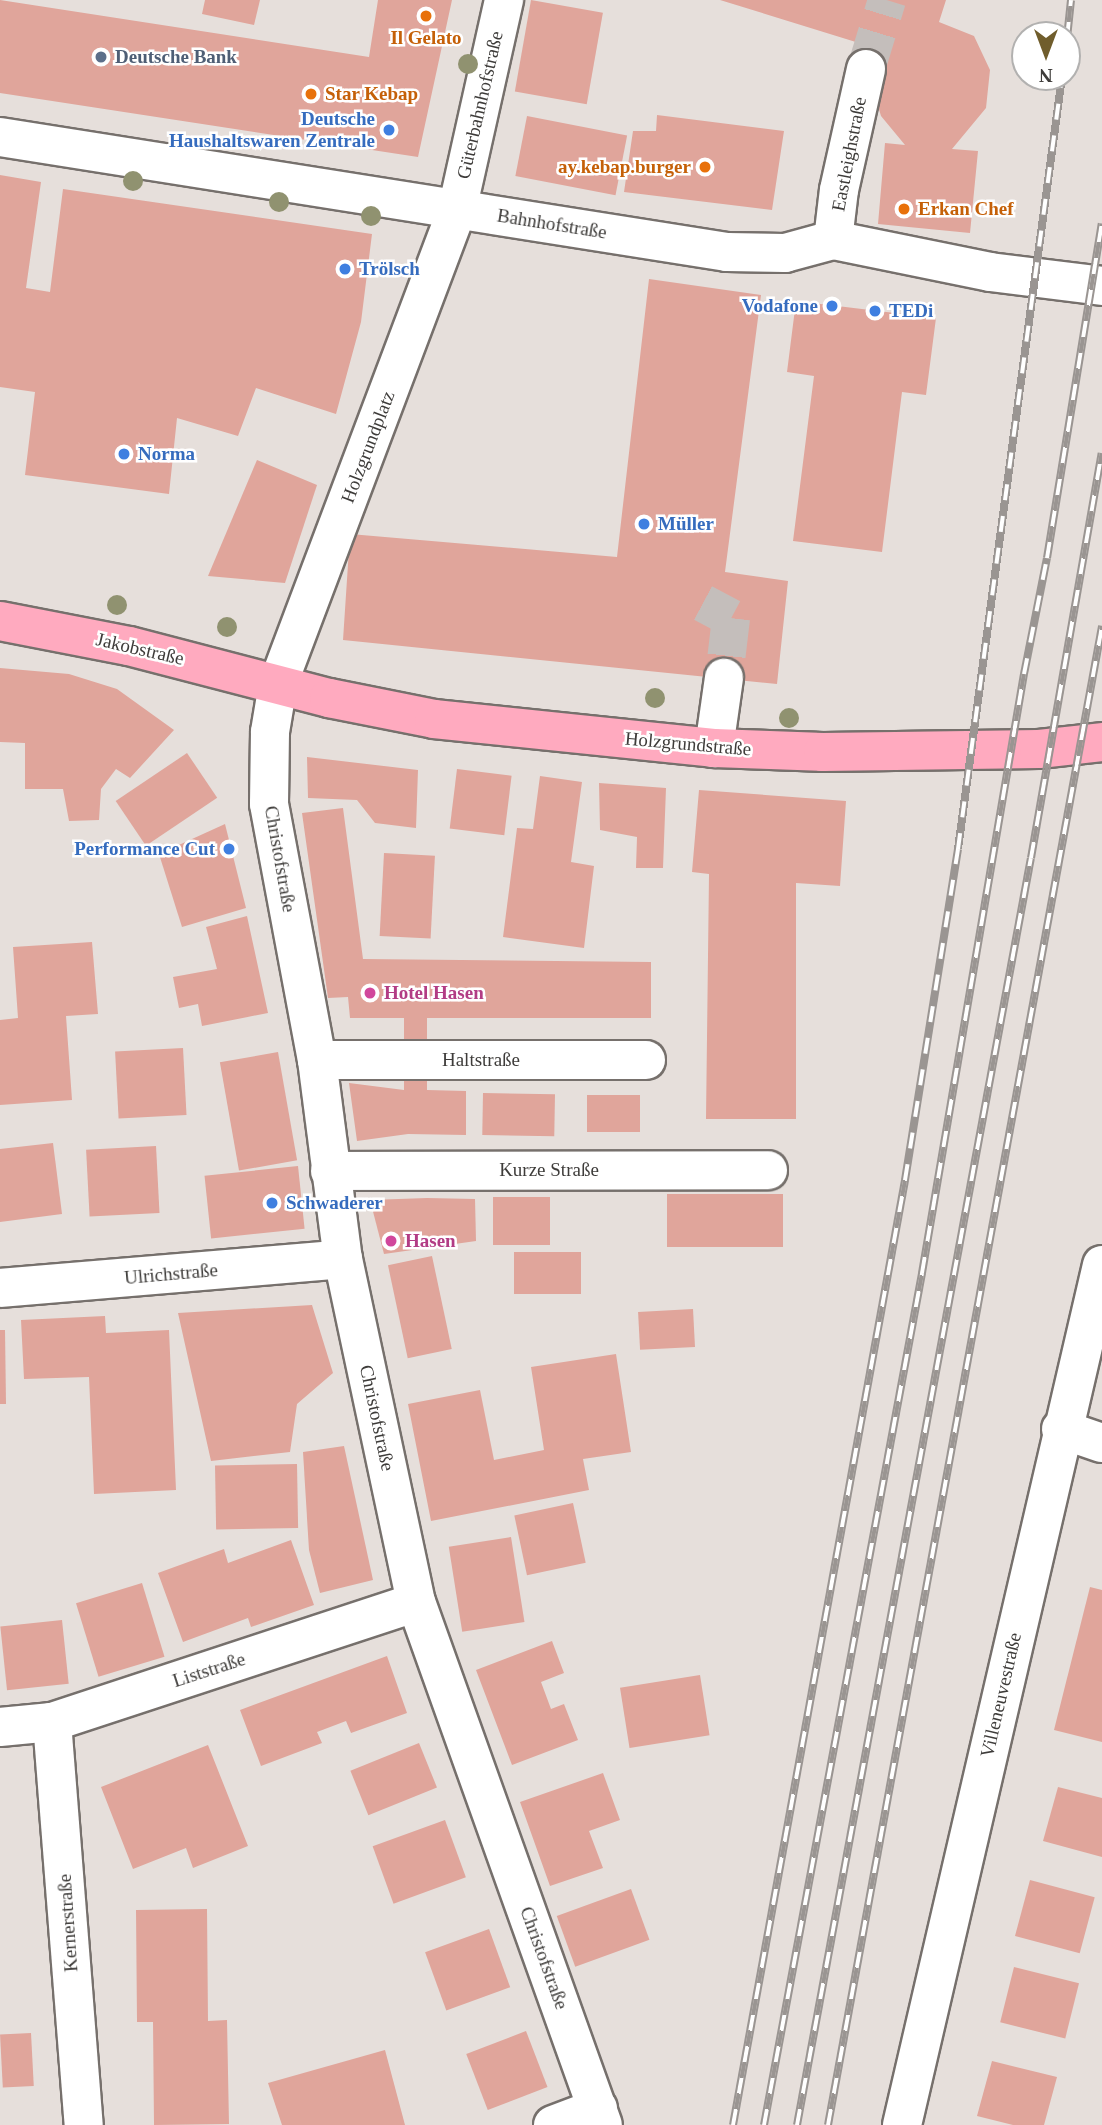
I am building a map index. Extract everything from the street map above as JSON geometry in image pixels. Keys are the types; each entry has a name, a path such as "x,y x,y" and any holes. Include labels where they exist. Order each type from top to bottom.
{"main road":[{"name":"Jakobstraße","path":"0,621 130,646 278,684"},
{"name":"Holzgrundstraße","path":"278,684 434,719 714,748 862,753 1039,749 1102,742"}],"street":[{"name":"Güterbahnhofstraße","path":"457,210 504,0"},
{"name":"Eastleighstraße","path":"833,240 839,190 866,69"},
{"name":"Bahnhofstraße","path":"0,137 727,252 785,253 833,240 990,272 1102,286"},
{"name":"Holzgrundplatz","path":"278,684 457,210"},
{"path":"714,748 724,678"},
{"name":"Christofstraße","path":"278,684 270,732 269,804 317,1060 342,1259 416,1602 600,2117"},
{"name":"Haltstraße","path":"317,1060 646,1060"},
{"name":"Kurze Straße","path":"330,1171 768,1170"},
{"name":"Ulrichstraße","path":"0,1288 342,1259"},
{"name":"Villeneuvestraße","path":"902,2125 1102,1265"},
{"path":"1062,1429 1102,1443"},
{"name":"Liststraße","path":"0,1727 52,1721 416,1602"},
{"name":"Kernerstraße","path":"52,1721 84,2125"},
{"path":"553,2125 600,2117"}],"building":[{"path":"0,0 369,57 378,0 452,0 418,157 0,93"},
{"path":"205,0 260,0 254,25 202,14"},
{"path":"531,0 603,13 587,104 515,92"},
{"path":"720,0 946,0 939,22 974,36 990,70 986,108 952,149 978,151 970,233 878,224 885,143 905,145 881,116 859,43"},
{"path":"657,115 784,131 772,210 624,192 633,131 656,131"},
{"path":"527,116 627,135 615,195 515,176"},
{"path":"0,175 41,182 26,288 50,292 63,189 372,234 361,322 336,414 256,388 238,436 177,418 169,494 25,475 35,392 0,387"},
{"path":"649,279 761,295 725,572 788,581 777,684 343,640 350,534 617,557"},
{"path":"796,301 936,318 926,395 902,392 882,552 793,541 814,376 787,372"},
{"path":"257,460 317,485 285,583 208,576"},
{"path":"0,668 69,674 117,689 174,730 130,778 116,769 101,789 99,820 69,821 63,789 25,789 25,743 0,742"},
{"path":"187,753 217,798 146,846 116,801"},
{"path":"307,757 418,770 416,828 375,823 357,800 308,798"},
{"path":"457,769 512,776 504,835 450,829"},
{"path":"540,776 582,782 571,862 594,866 584,948 503,937 517,828 533,829"},
{"path":"599,783 666,788 663,868 636,868 637,837 600,830"},
{"path":"699,790 846,801 840,886 796,883 796,1119 706,1119 709,874 692,872"},
{"path":"343,808 363,959 651,962 651,1018 427,1018 427,1090 466,1091 466,1135 408,1134 357,1141 349,1083 404,1090 404,1018 350,1018 348,997 328,998 302,813"},
{"path":"225,824 246,908 182,927 159,854"},
{"path":"384,853 435,856 431,939 380,936"},
{"path":"247,916 268,1013 202,1026 198,1004 179,1008 173,977 217,969 206,927"},
{"path":"92,942 98,1014 66,1016 72,1100 0,1105 0,1020 18,1018 13,947"},
{"path":"183,1048 187,1115 119,1118 115,1052"},
{"path":"278,1052 297,1160 239,1171 220,1062"},
{"path":"483,1093 555,1094 554,1136 482,1135"},
{"path":"587,1095 640,1095 640,1132 587,1132"},
{"path":"53,1143 62,1214 0,1222 0,1149"},
{"path":"156,1146 160,1213 90,1217 86,1150"},
{"path":"298,1166 305,1229 211,1238 205,1176"},
{"path":"667,1194 783,1194 783,1247 667,1247"},
{"path":"493,1197 550,1197 550,1245 493,1245"},
{"path":"475,1199 476,1241 384,1254 370,1200"},
{"path":"514,1252 581,1252 581,1294 514,1294"},
{"path":"432,1256 452,1349 408,1358 388,1265"},
{"path":"312,1305 333,1373 297,1404 290,1452 211,1461 178,1313"},
{"path":"693,1309 695,1347 640,1350 638,1312"},
{"path":"105,1316 106,1333 169,1330 176,1490 94,1494 89,1377 24,1379 21,1320"},
{"path":"0,1330 5,1330 6,1404 0,1404"},
{"path":"616,1354 631,1452 583,1459 589,1490 431,1521 408,1404 480,1390 494,1460 544,1450 531,1367"},
{"path":"344,1446 373,1580 320,1593 309,1550 303,1452"},
{"path":"297,1464 298,1528 216,1529 215,1465"},
{"path":"573,1503 586,1563 527,1575 514,1515"},
{"path":"511,1537 524,1622 462,1632 449,1547"},
{"path":"291,1540 314,1605 251,1627 248,1618 183,1642 158,1573 224,1549 228,1563"},
{"path":"142,1583 165,1657 99,1677 76,1603"},
{"path":"1090,1587 1102,1590 1102,1742 1054,1730"},
{"path":"62,1620 69,1684 7,1690 0,1626"},
{"path":"552,1641 564,1673 541,1682 551,1709 564,1704 578,1740 512,1765 476,1670"},
{"path":"387,1656 407,1713 351,1733 346,1721 317,1732 322,1743 261,1766 240,1710"},
{"path":"700,1675 710,1735 630,1748 620,1688"},
{"path":"419,1743 437,1788 368,1815 350,1771"},
{"path":"208,1745 248,1846 193,1868 186,1848 133,1869 101,1787"},
{"path":"603,1773 620,1820 589,1831 603,1868 550,1886 520,1802"},
{"path":"1058,1787 1102,1798 1102,1857 1043,1841"},
{"path":"445,1820 466,1877 394,1904 373,1846"},
{"path":"1030,1880 1095,1897 1080,1953 1015,1936"},
{"path":"631,1889 649,1940 575,1967 557,1916"},
{"path":"207,1909 208,2021 227,2020 229,2124 154,2125 153,2022 137,2022 136,1910"},
{"path":"489,1929 510,1987 446,2011 425,1952"},
{"path":"1014,1967 1079,1983 1065,2039 1000,2022"},
{"path":"526,2031 548,2087 488,2110 466,2054"},
{"path":"31,2033 34,2086 3,2088 0,2035"},
{"path":"385,2050 405,2125 282,2125 268,2083"},
{"path":"992,2061 1057,2077 1044,2125 1013,2125 977,2116"}],"tunnel":[{"path":"866,69 887,0"},
{"path":"703,603 731,618 724,678"}],"railway":[{"path":"1069,21 1071,0"},
{"path":"733,2125 905,1180 958,849 1060,91"},
{"path":"764,2125 922,1273 1024,674 1047,558 1102,223"},
{"path":"797,2125 1031,858 1102,453"},
{"path":"828,2125 1102,626"}],"place":[{"name":"Il Gelato","path":"426,16"},
{"name":"Deutsche Bank","path":"101,57"},
{"name":"Star Kebap","path":"311,94"},
{"name":"Deutsche Haushaltswaren Zentrale","path":"389,130"},
{"name":"ay.kebap.burger","path":"705,167"},
{"name":"Erkan Chef","path":"904,209"},
{"name":"Trölsch","path":"345,269"},
{"name":"Vodafone","path":"832,306"},
{"name":"TEDi","path":"875,311"},
{"name":"Norma","path":"124,454"},
{"name":"Müller","path":"644,524"},
{"name":"Performance Cut","path":"229,849"},
{"name":"Hotel Hasen","path":"370,993"},
{"name":"Schwaderer","path":"272,1203"},
{"name":"Hasen","path":"391,1241"}]}
